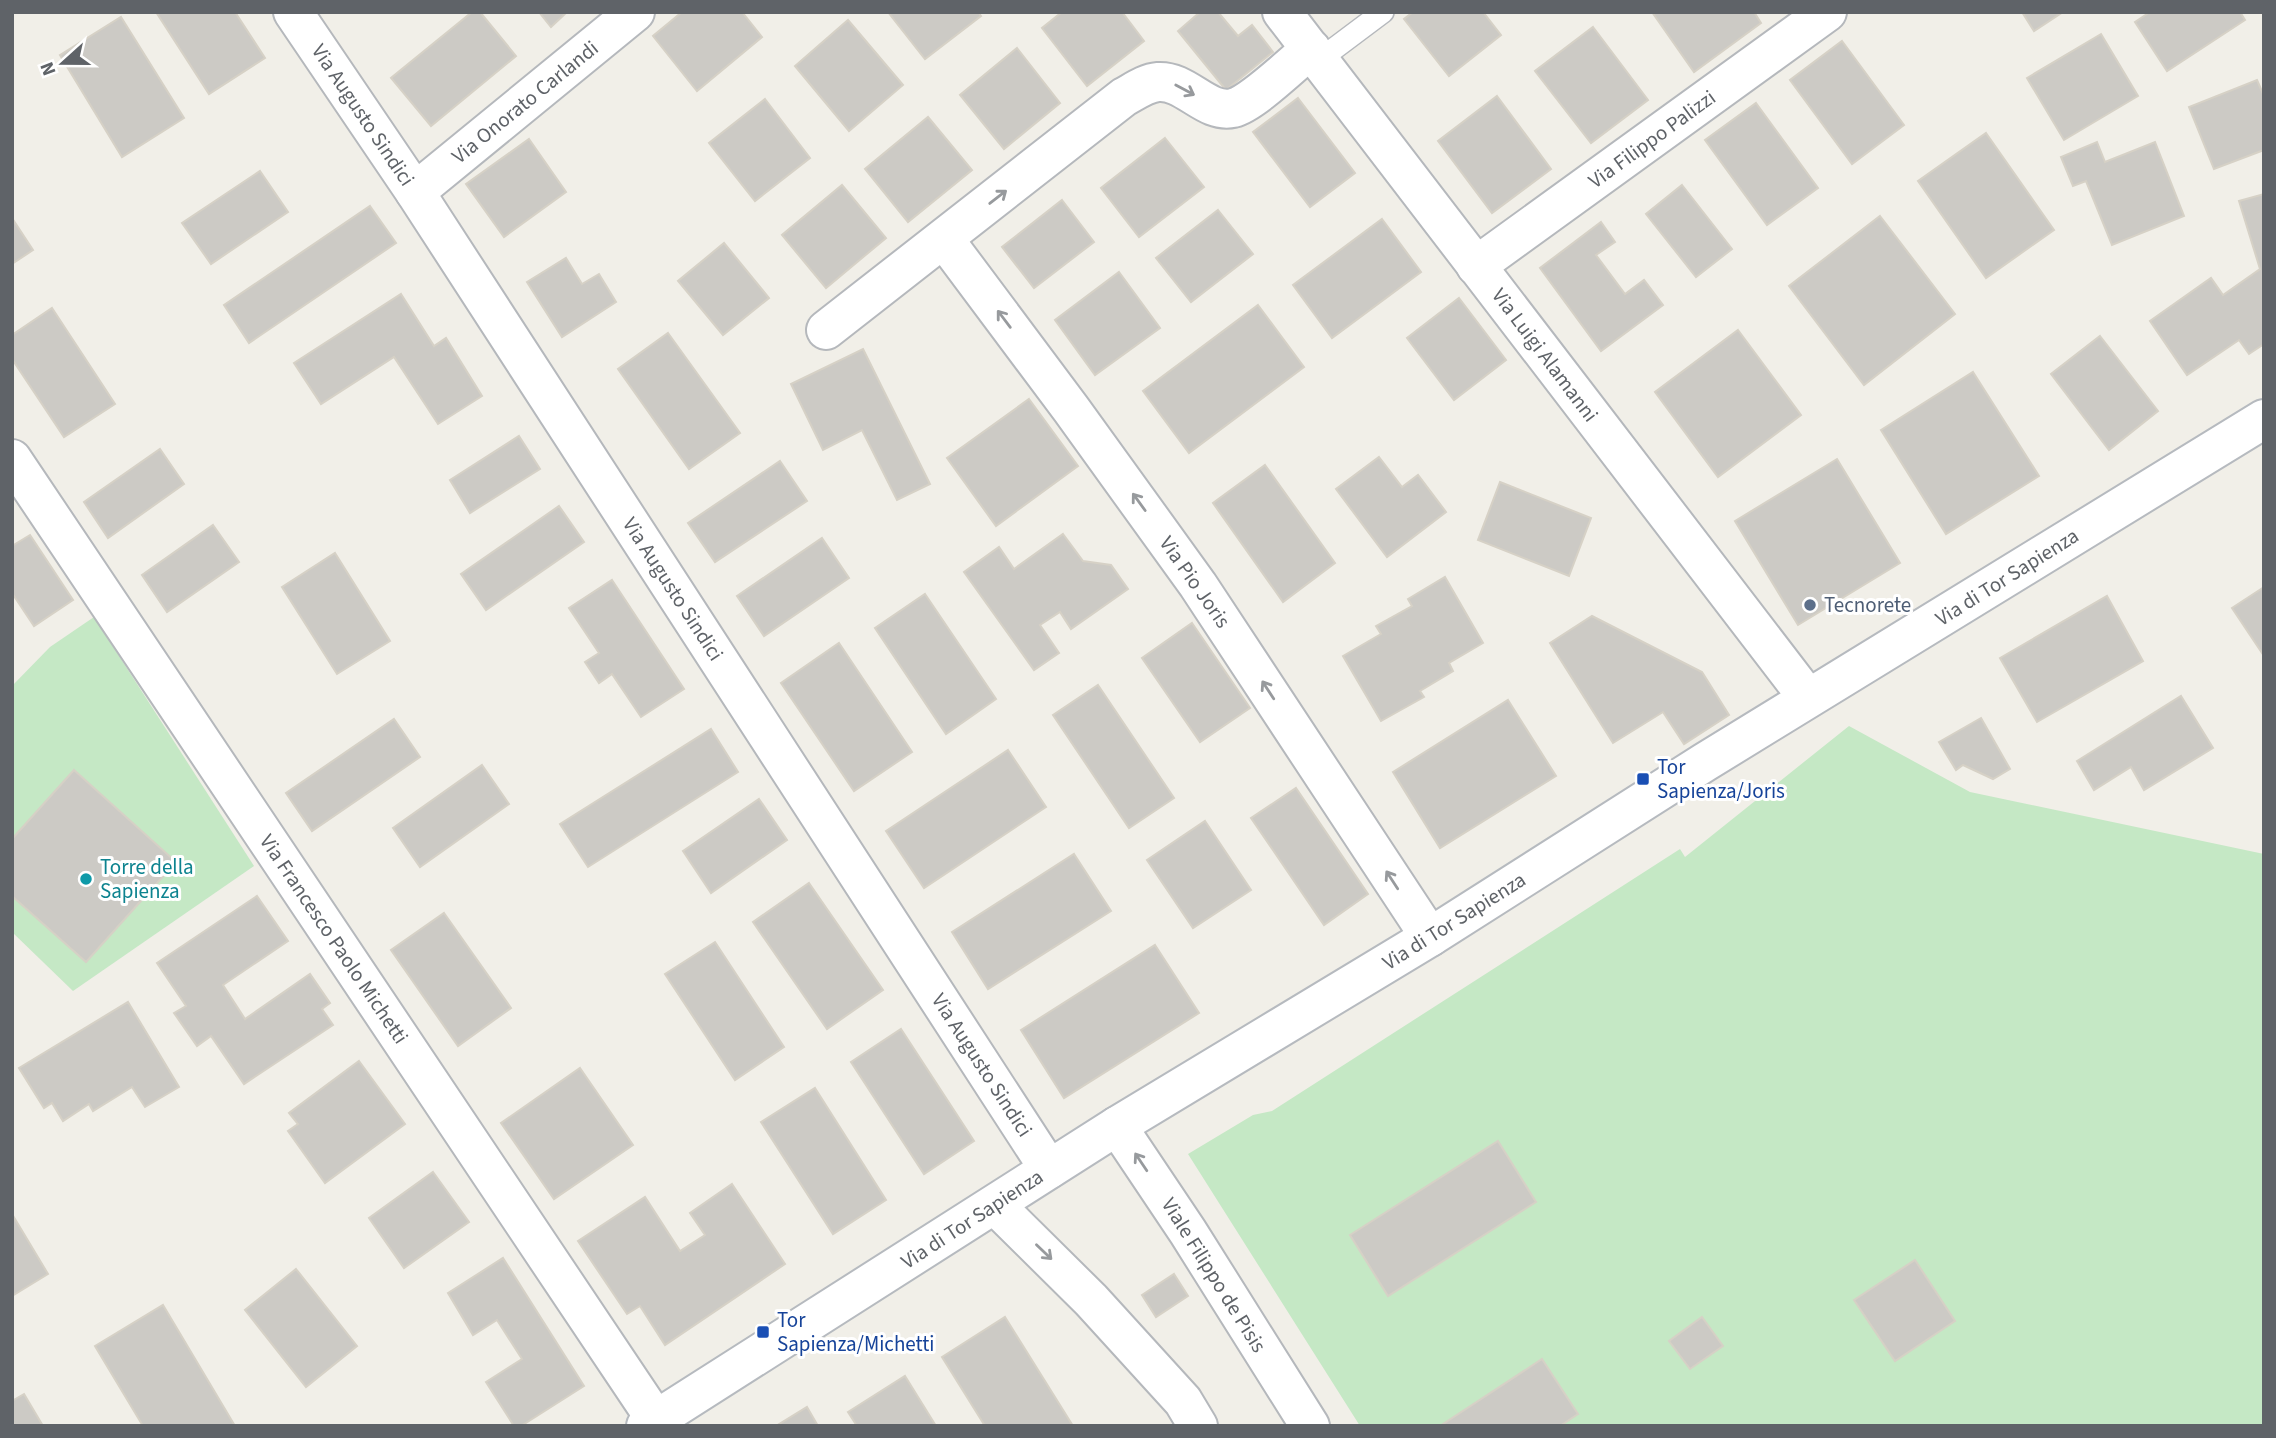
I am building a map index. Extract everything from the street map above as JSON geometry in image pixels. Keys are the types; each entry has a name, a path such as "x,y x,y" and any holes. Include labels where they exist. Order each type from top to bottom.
{"street":[{"name":"Via Augusto Sindici","path":"293,12 415,192 1049,1168"},
{"name":"Via Onorato Carlandi","path":"415,192 635,12"},
{"name":"Via Luigi Alamanni","path":"1282,12 1808,698"},
{"name":"Via Filippo Palizzi","path":"1476,265 1827,12"},
{"path":"826,330 1124,97 1141,87 1167,82 1217,107 1232,108 1246,102 1315,54"},
{"name":"Via Pio Joris","path":"944,239 1198,585 1430,937"},
{"name":"Via di Tor Sapienza","path":"651,1423 1049,1168 1430,937 1808,698 2264,419"},
{"name":"Via Francesco Paolo Michetti","path":"12,459 651,1423"},
{"name":"Viale Filippo de Pisis","path":"1117,1126 1188,1232 1310,1426"},
{"path":"995,1205 1091,1300 1183,1401 1198,1426"}],"lane":[{"path":"1315,54 1383,12"}],"green space":[{"path":"94,617 254,866 73,991 12,932 12,686 50,647"},
{"path":"1849,726 1970,792 2264,854 2264,1426 1360,1426 1188,1154 1253,1115 1272,1111 1680,849 1685,857"}],"building":[{"path":"156,12 235,12 265,58 209,94"},
{"path":"472,12 480,12 516,56 431,126 391,78"},
{"path":"539,12 567,12 551,27"},
{"path":"682,12 742,12 762,37 697,91 653,36"},
{"path":"888,12 978,12 981,16 925,59"},
{"path":"1062,12 1122,12 1144,41 1087,86 1042,28"},
{"path":"1200,12 1218,12 1238,36 1252,25 1273,52 1226,90 1178,31"},
{"path":"1413,12 1483,12 1501,35 1449,76 1404,19"},
{"path":"1652,12 1754,12 1761,23 1694,72"},
{"path":"2022,12 2063,12 2034,31"},
{"path":"2150,12 2240,12 2245,20 2167,71 2135,22"},
{"path":"121,17 184,118 122,157 60,55"},
{"path":"848,20 903,85 849,131 795,66"},
{"path":"1593,27 1648,100 1591,143 1535,71"},
{"path":"2101,34 2138,96 2064,140 2027,78"},
{"path":"1842,41 1904,125 1852,164 1790,80"},
{"path":"1017,48 1060,103 1004,149 960,95"},
{"path":"2257,80 2264,96 2264,150 2214,169 2189,107"},
{"path":"1497,96 1551,169 1492,213 1438,141"},
{"path":"1298,98 1355,173 1310,207 1253,132"},
{"path":"765,99 810,158 755,201 709,143"},
{"path":"1756,103 1818,188 1767,225 1705,140"},
{"path":"928,117 972,170 908,222 865,169"},
{"path":"1986,133 2054,230 1986,278 1918,181"},
{"path":"1165,138 1204,187 1139,237 1101,188"},
{"path":"529,139 566,192 504,237 466,184"},
{"path":"2097,142 2105,162 2155,142 2184,216 2112,245 2086,181 2073,186 2061,157"},
{"path":"260,171 288,212 211,264 182,223"},
{"path":"842,185 886,238 826,288 782,235"},
{"path":"1682,185 1732,249 1696,277 1646,214"},
{"path":"2264,194 2264,344 2249,354 2239,340 2187,375 2150,321 2211,278 2223,295 2260,269 2239,201"},
{"path":"1062,200 1094,242 1034,288 1002,247"},
{"path":"370,206 396,243 249,343 224,305"},
{"path":"1218,210 1253,254 1191,302 1156,258"},
{"path":"1880,216 1955,314 1864,385 1789,286"},
{"path":"12,218 33,250 12,264"},
{"path":"1382,219 1421,272 1332,338 1293,285"},
{"path":"1601,222 1615,242 1596,255 1625,294 1644,280 1663,305 1601,351 1540,268"},
{"path":"724,243 769,298 723,335 678,281"},
{"path":"566,258 582,284 599,274 616,302 562,337 527,282"},
{"path":"1119,272 1160,328 1095,375 1055,320"},
{"path":"401,294 434,346 446,338 482,396 438,424 394,357 321,404 294,363"},
{"path":"1459,298 1506,360 1454,400 1407,338"},
{"path":"1258,305 1304,367 1189,453 1143,391"},
{"path":"52,308 115,404 64,437 12,359 12,335"},
{"path":"1738,330 1801,415 1718,477 1655,392"},
{"path":"668,333 740,433 689,469 618,369"},
{"path":"2100,336 2158,411 2109,450 2051,374"},
{"path":"863,349 930,484 897,500 862,430 823,450 791,384"},
{"path":"1973,372 2039,476 1946,534 1881,430"},
{"path":"1029,399 1078,466 996,526 947,458"},
{"path":"519,436 540,469 470,513 450,480"},
{"path":"160,449 184,484 108,538 84,502"},
{"path":"1379,457 1402,487 1418,475 1446,512 1387,557 1336,489"},
{"path":"1837,459 1900,563 1798,625 1735,521"},
{"path":"780,461 807,501 715,562 688,523"},
{"path":"1265,465 1335,563 1283,602 1213,503"},
{"path":"1500,482 1591,518 1569,576 1478,540"},
{"path":"559,506 584,542 486,610 461,574"},
{"path":"213,525 239,562 167,612 142,575"},
{"path":"1063,534 1083,561 1111,565 1128,589 1071,629 1060,612 1040,625 1059,653 1034,670 964,572 999,547 1014,569"},
{"path":"30,535 73,600 34,626 12,593 12,546"},
{"path":"822,538 849,578 764,636 737,596"},
{"path":"335,553 390,641 337,674 282,587"},
{"path":"1445,577 1483,643 1449,663 1453,671 1420,691 1424,697 1381,721 1343,656 1381,634 1376,626 1412,606 1408,599"},
{"path":"612,580 684,689 641,717 612,674 599,683 585,662 599,653 569,608"},
{"path":"2264,587 2264,656 2232,608"},
{"path":"925,594 996,699 946,734 875,628"},
{"path":"2107,596 2143,661 2037,722 2000,658"},
{"path":"1592,616 1702,672 1729,715 1684,744 1663,712 1613,743 1550,643"},
{"path":"1192,623 1250,708 1200,742 1142,658"},
{"path":"839,643 912,752 854,791 781,683"},
{"path":"1098,685 1174,798 1129,828 1053,715"},
{"path":"2181,696 2213,748 2144,790 2131,767 2094,790 2077,761"},
{"path":"1508,700 1556,776 1440,848 1393,772"},
{"path":"1981,718 2010,769 1993,779 1963,765 1956,770 1939,742"},
{"path":"394,719 420,757 312,831 286,793"},
{"path":"711,729 738,772 588,867 560,824"},
{"path":"1008,750 1046,807 924,888 886,831"},
{"path":"482,765 509,804 420,867 393,828"},
{"name":"Torre della Sapienza","path":"74,770 176,862 86,962 12,896 12,839"},
{"path":"1296,788 1368,894 1324,925 1251,818"},
{"path":"759,799 787,840 711,893 683,851"},
{"path":"1205,821 1251,890 1193,928 1147,860"},
{"path":"1074,854 1111,911 988,989 952,932"},
{"path":"809,883 883,990 827,1029 753,922"},
{"path":"257,896 288,941 223,985 245,1019 310,974 330,1003 322,1009 333,1025 244,1084 211,1036 197,1046 174,1013 186,1006 157,963"},
{"path":"444,913 511,1008 458,1046 391,950"},
{"path":"715,942 784,1047 735,1080 665,974"},
{"path":"1155,945 1199,1013 1064,1098 1021,1030"},
{"path":"128,1002 179,1087 145,1107 132,1087 93,1111 89,1104 63,1121 52,1103 44,1108 19,1068"},
{"path":"901,1029 974,1141 924,1174 851,1062"},
{"path":"359,1061 405,1124 325,1183 288,1131 298,1124 289,1113"},
{"path":"580,1068 633,1145 554,1199 501,1123"},
{"path":"815,1088 886,1200 833,1234 761,1122"},
{"path":"1498,1141 1536,1202 1388,1296 1350,1235"},
{"path":"433,1172 469,1222 404,1268 369,1218"},
{"path":"732,1184 785,1264 665,1345 640,1306 627,1314 578,1241 645,1197 680,1251 705,1235 690,1213"},
{"path":"12,1214 48,1274 12,1296"},
{"path":"503,1258 584,1386 521,1426 514,1426 486,1382 522,1359 497,1320 473,1335 448,1293"},
{"path":"1915,1260 1955,1321 1895,1361 1854,1300"},
{"path":"296,1269 357,1346 306,1387 245,1310"},
{"path":"1174,1274 1188,1296 1156,1317 1142,1295"},
{"path":"163,1305 235,1426 143,1426 95,1346"},
{"path":"1005,1317 1073,1426 985,1426 942,1357"},
{"path":"1702,1317 1723,1346 1690,1369 1669,1341"},
{"path":"1542,1359 1578,1414 1560,1426 1440,1426"},
{"path":"905,1376 936,1426 857,1426 848,1412"},
{"path":"24,1394 43,1426 12,1426 12,1401"},
{"path":"807,1407 818,1426 776,1426"}],"place":[{"name":"Tecnorete","path":"1810,605"},
{"name":"Tor Sapienza/Joris","path":"1643,779"},
{"name":"Torre della Sapienza","path":"86,879"},
{"name":"Tor Sapienza/Michetti","path":"763,1332"}]}
